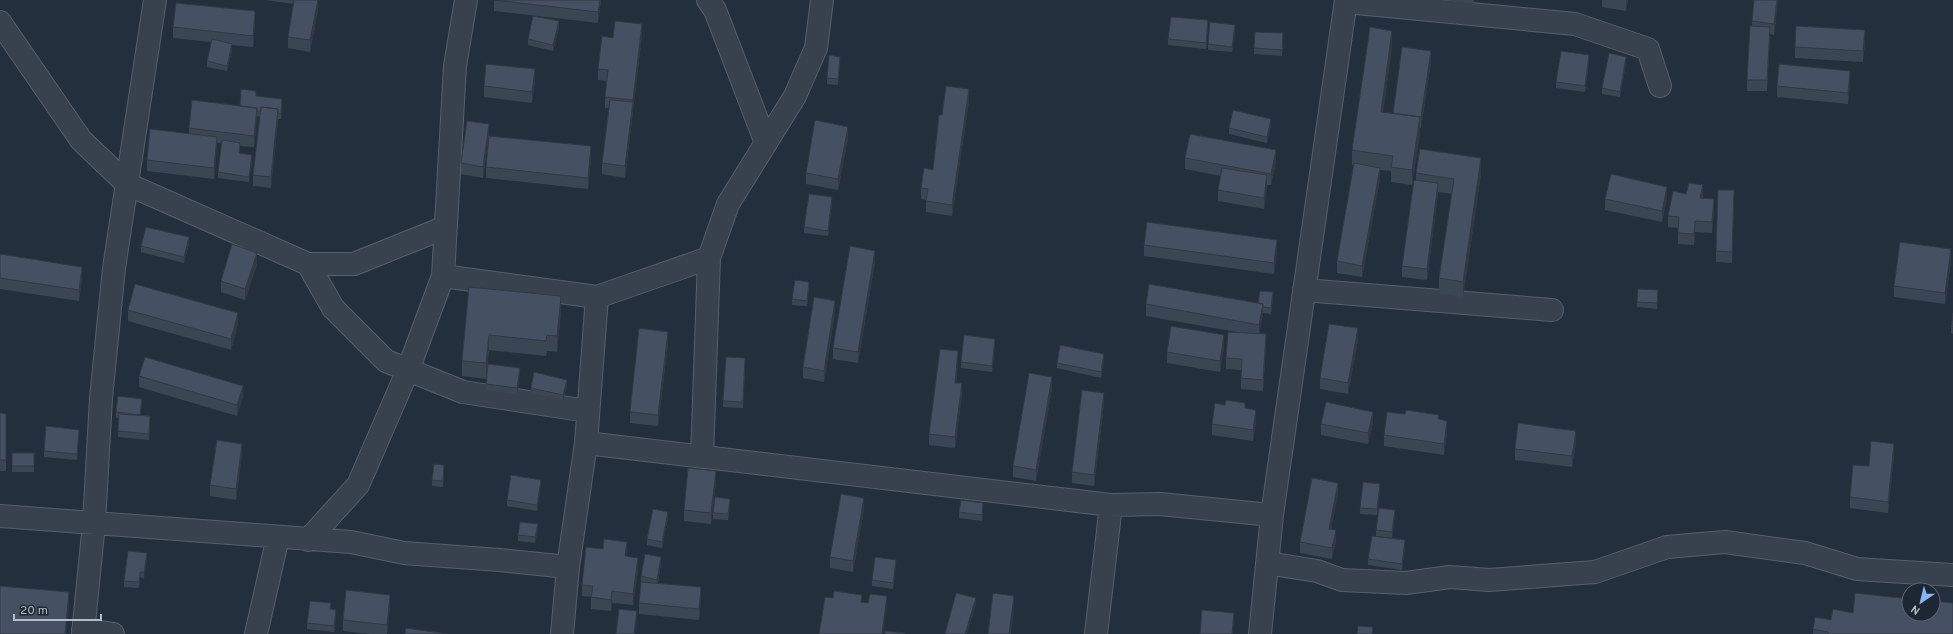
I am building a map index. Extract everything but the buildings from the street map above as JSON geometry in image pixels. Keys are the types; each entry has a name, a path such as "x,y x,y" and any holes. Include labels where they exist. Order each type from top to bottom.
{"street":[{"path":"113,634 83,632 94,523 101,390 114,268 155,0"},
{"path":"308,540 358,485 408,370 443,276 456,66 466,0"},
{"path":"708,0 715,10 766,143"},
{"path":"702,457 709,258 728,204 795,96 816,48 822,0"},
{"path":"1260,634 1272,515 1347,1 1575,24 1648,49 1660,86"},
{"path":"0,22 81,140 127,184 308,264 354,264 446,227"},
{"path":"443,276 597,297 709,258"},
{"path":"308,264 333,308 386,361 463,392 588,411"},
{"path":"1304,290 1552,310"},
{"path":"562,634 568,567 586,443 597,297"},
{"path":"586,443 1111,505 1160,504 1272,515"},
{"path":"1096,634 1111,505"},
{"path":"0,516 351,542 404,554 499,560 568,567"},
{"path":"256,634 278,537"},
{"path":"1267,563 1317,571 1342,580 1406,583 1450,578 1489,580 1595,572 1667,548 1725,542 1805,553 1857,569 1953,575"}]}
